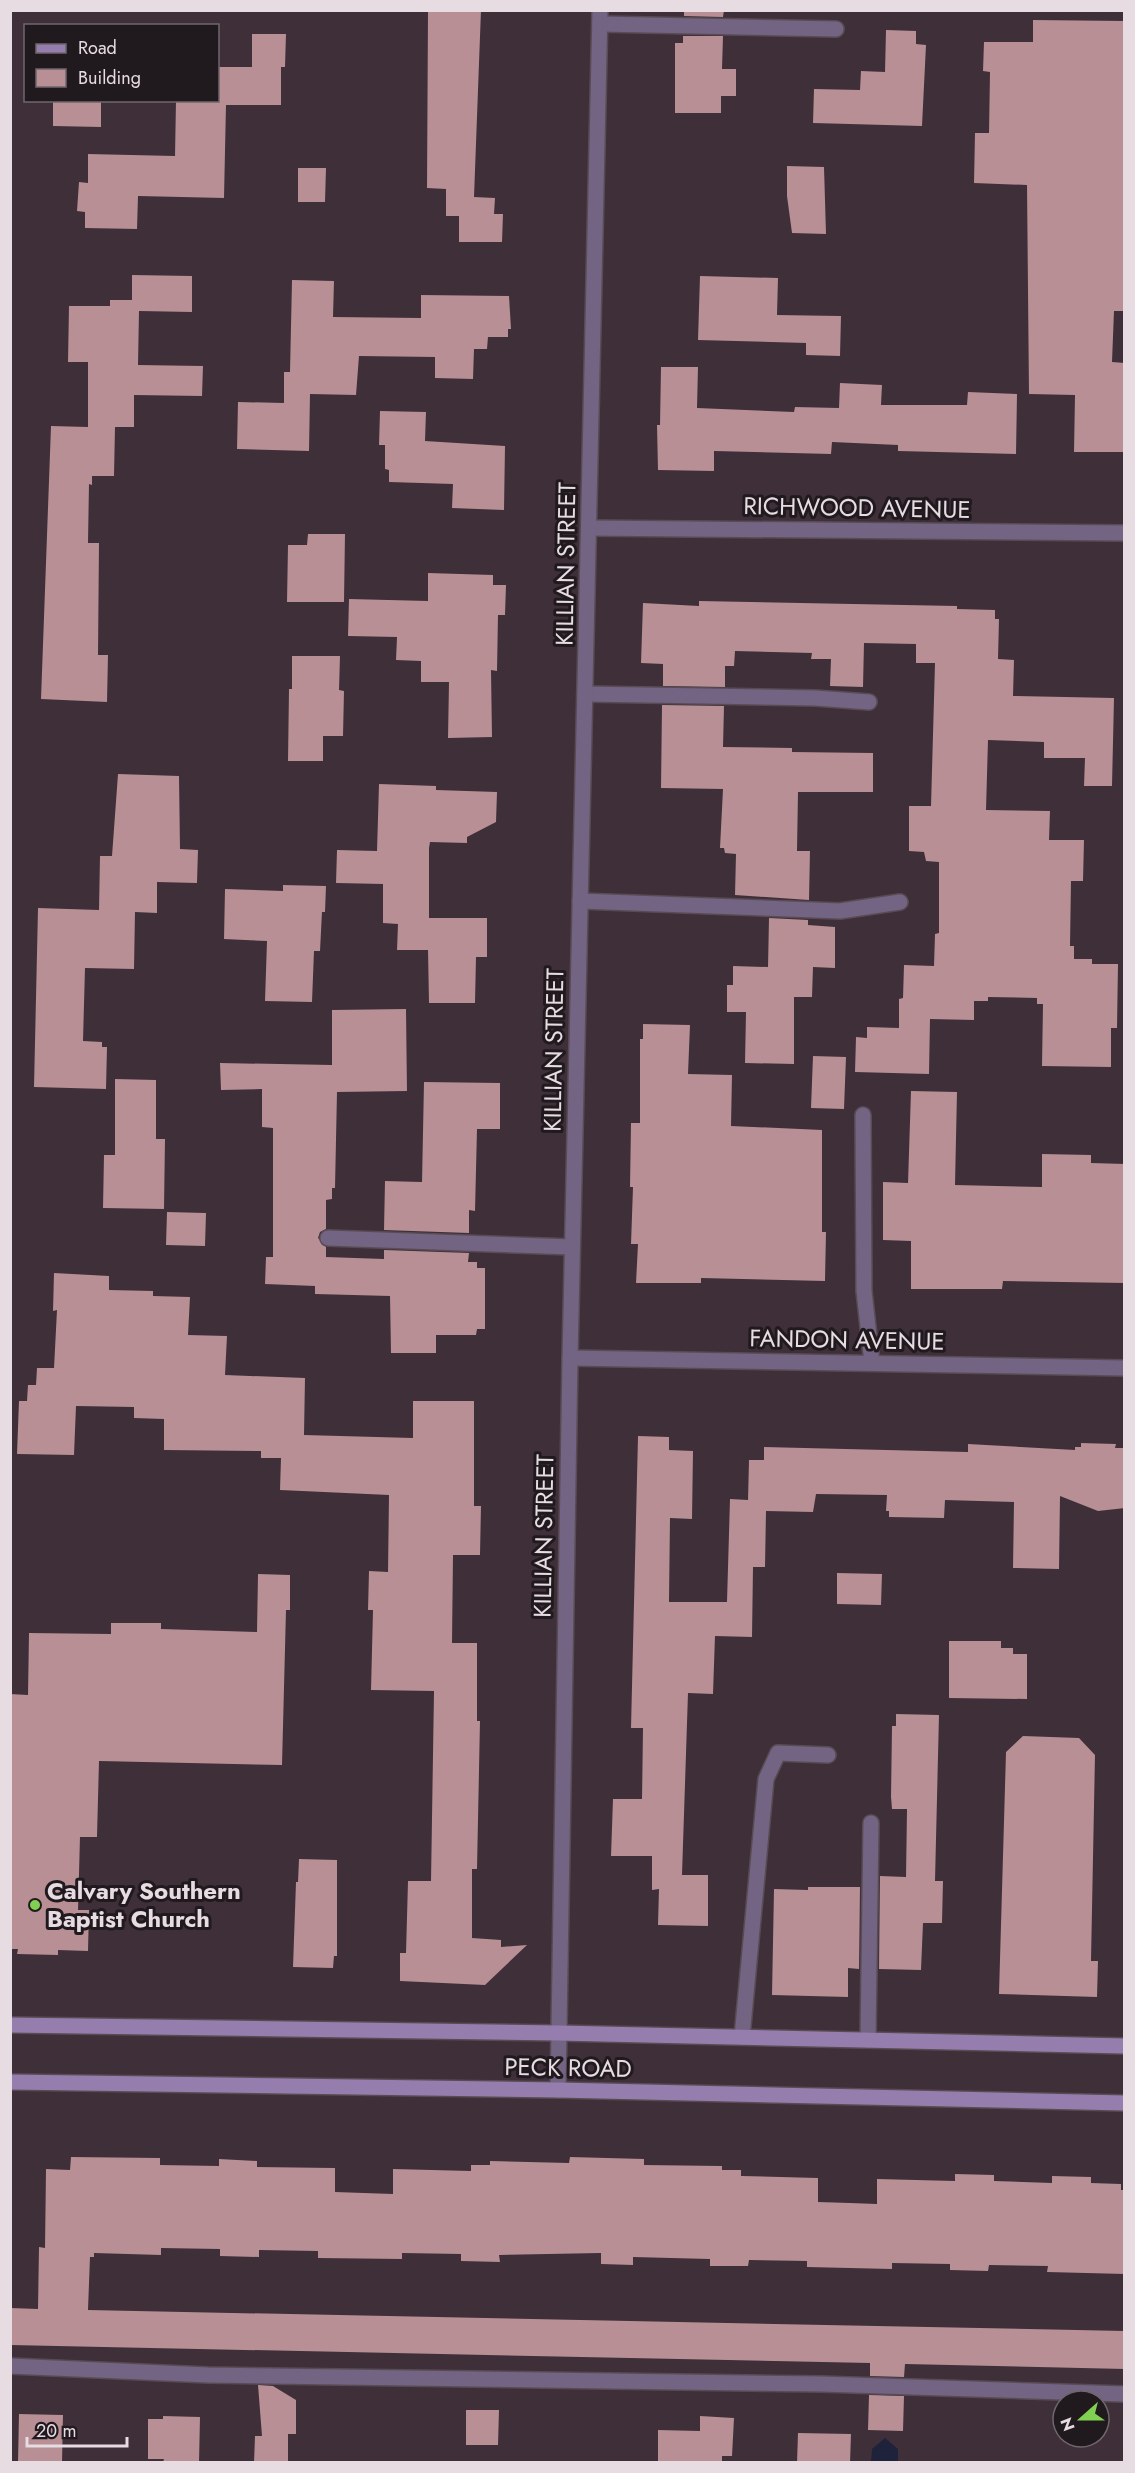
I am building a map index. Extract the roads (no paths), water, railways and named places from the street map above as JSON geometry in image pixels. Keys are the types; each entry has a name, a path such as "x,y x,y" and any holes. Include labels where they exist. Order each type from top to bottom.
{"main road":[{"name":"PECK ROAD","path":"10,2025 559,2033 1125,2046"},
{"name":"PECK ROAD","path":"10,2082 558,2090 1125,2103"}],"street":[{"path":"600,17 836,29"},
{"name":"KILLIAN STREET","path":"558,2090 572,1247 600,17"},
{"name":"RICHWOOD AVENUE","path":"589,528 1125,533"},
{"path":"585,694 739,696 869,702"},
{"path":"580,901 840,911 900,902"},
{"path":"863,1115 864,1291 872,1363"},
{"path":"328,1239 572,1247"},
{"name":"FANDON AVENUE","path":"570,1358 1125,1368"},
{"path":"742,2037 766,1779 778,1753 828,1755"},
{"path":"868,2040 871,1823"},
{"path":"10,2366 208,2375 821,2384 1125,2394"}],"water":[{"path":"885,2438 898,2449 898,2462 871,2462 872,2449"}],"place":[{"name":"Calvary Southern Baptist Church","path":"35,1905"}]}
